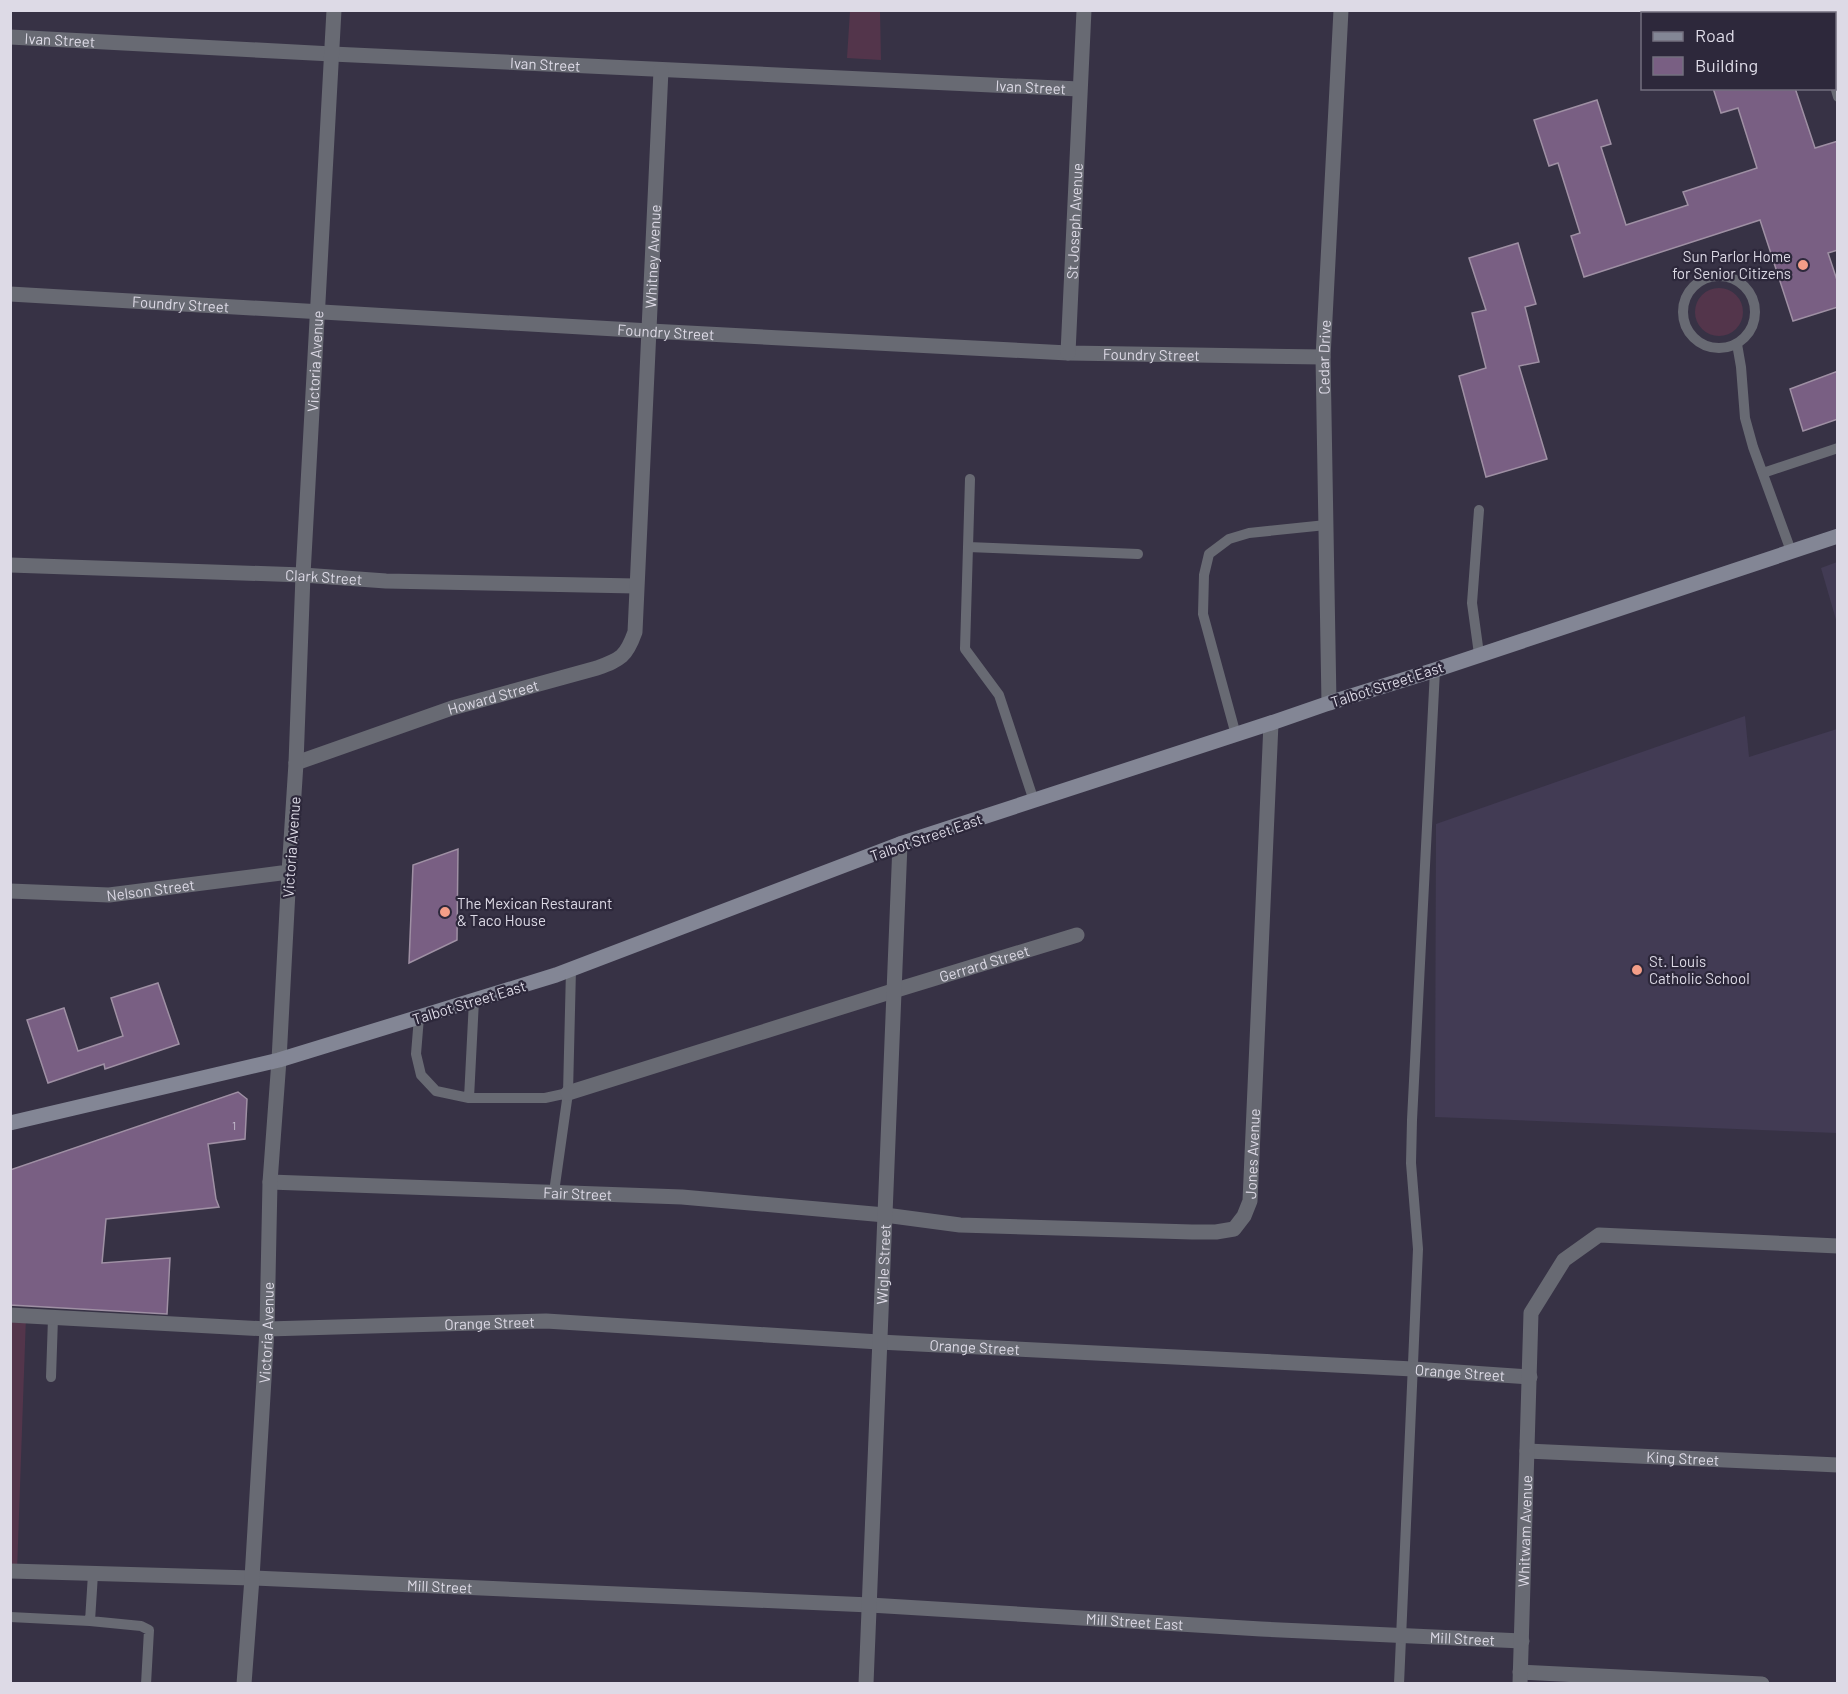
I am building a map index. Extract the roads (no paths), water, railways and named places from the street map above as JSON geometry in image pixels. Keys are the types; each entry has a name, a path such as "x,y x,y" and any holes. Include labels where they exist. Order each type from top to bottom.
{"main road":[{"name":"Talbot Street East","path":"10,1123 279,1060 571,969 900,844 1838,536"}],"street":[{"name":"Victoria Avenue","path":"244,1683 267,1329 270,1182 296,763 303,575 334,10"},
{"name":"St Joseph Avenue","path":"1068,353 1084,10"},
{"name":"Cedar Drive","path":"1329,703 1323,357 1341,10"},
{"name":"Ivan Street","path":"10,37 1079,89"},
{"name":"Whitney Avenue","path":"636,586 661,70"},
{"name":"Foundry Street","path":"10,294 1068,353 1323,357"},
{"name":"Clark Street","path":"10,565 386,580 636,586"},
{"name":"Howard Street","path":"296,763 452,708 581,674 616,661 628,650 634,632 636,586"},
{"name":"Jones Avenue","path":"885,1215 960,1225 1192,1232 1234,1229 1244,1216 1250,1201 1271,723"},
{"name":"Wigle Street","path":"866,1683 900,844"},
{"name":"Nelson Street","path":"10,891 109,895 289,872"},
{"name":"Gerrard Street","path":"568,1093 1077,936"},
{"name":"Fair Street","path":"270,1182 682,1197 885,1215"},
{"path":"1530,1377 1532,1314 1564,1260 1599,1235 1838,1246"},
{"name":"Orange Street","path":"10,1316 267,1329 546,1321 879,1342 1530,1377"},
{"name":"Whitwam Avenue","path":"1520,1677 1530,1377"},
{"name":"King Street","path":"1527,1452 1838,1465"},
{"name":"Mill Street","path":"10,1571 252,1578 870,1605"},
{"name":"Mill Street East","path":"870,1605 1260,1629 1402,1634"},
{"name":"Mill Street","path":"1402,1634 1522,1641"},
{"path":"1520,1677 1762,1683"}],"lane":[{"path":"1717,275 1741,282 1749,290 1755,302 1756,314 1753,326 1737,344 1714,348 1693,337 1687,328 1683,316 1684,305 1695,285 1705,278 1717,275"},
{"path":"1737,344 1742,367 1745,418 1753,447 1791,551"},
{"path":"1763,473 1838,448"},
{"path":"970,478 965,649 999,694 1034,801"},
{"path":"1479,510 1472,603 1479,654"},
{"path":"1236,735 1203,614 1204,575 1209,554 1229,539 1249,533 1326,525"},
{"path":"968,547 1138,554"},
{"path":"1399,1683 1418,1249 1412,1173 1412,1120 1435,670"},
{"path":"554,1192 568,1093 571,969"},
{"path":"469,1098 474,1000"},
{"path":"419,1017 416,1053 421,1075 436,1091 469,1098 544,1098 568,1093"},
{"path":"51,1377 53,1318"},
{"path":"90,1621 93,1574"},
{"path":"10,1617 141,1626 148,1630 146,1683"}],"place":[{"name":"Sun Parlor Home for Senior Citizens","path":"1803,265"},
{"name":"The Mexican Restaurant & Taco House","path":"445,912"},
{"name":"St. Louis Catholic School","path":"1637,970"}]}
